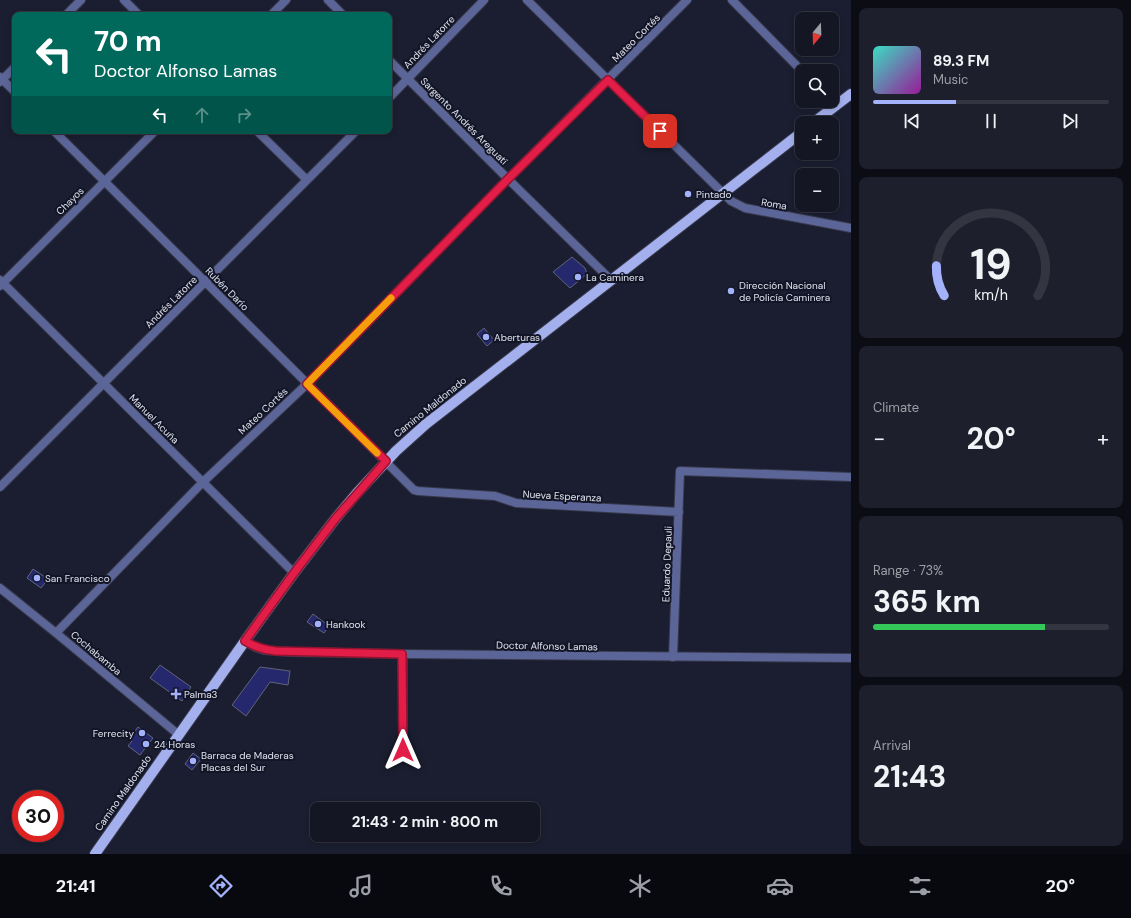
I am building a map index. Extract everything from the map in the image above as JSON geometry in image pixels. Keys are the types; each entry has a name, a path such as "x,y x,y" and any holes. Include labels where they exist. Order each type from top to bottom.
{"main road":[{"path":"839,100 851,94"},
{"path":"821,116 829,108"},
{"name":"Camino Maldonado","path":"95,854 294,573 336,518 396,450 426,424 795,137"}],"street":[{"path":"69,12 81,0"},
{"path":"124,0 136,12"},
{"path":"274,12 286,0"},
{"path":"328,0 341,12"},
{"name":"Andrés Latorre","path":"392,95 484,0"},
{"name":"Roma","path":"527,0 731,202 745,208 851,228"},
{"name":"Mateo Cortés","path":"56,633 203,482 307,384 508,179 687,0"},
{"path":"732,0 795,64"},
{"name":"Sargento Andrés Areguatí","path":"392,63 611,280"},
{"path":"12,70 1,79 12,89"},
{"name":"Rubén Darío","path":"57,134 386,461"},
{"name":"Chayos","path":"1,283 152,134"},
{"path":"260,134 307,180"},
{"name":"Andrés Latorre","path":"0,487 353,134"},
{"name":"Manuel Acuña","path":"1,283 294,573"},
{"name":"Nueva Esperanza","path":"386,461 410,488 418,492 495,496 516,503 679,512"},
{"name":"Eduardo Depauli","path":"673,657 680,470 851,477"},
{"name":"Cochabamba","path":"0,588 179,736"},
{"name":"Doctor Alfonso Lamas","path":"245,641 264,650 288,652 851,658"},
{"path":"402,654 403,750"}],"building":[{"path":"572,257 585,268 587,274 570,288 553,272"},
{"name":"Aberturas","path":"484,328 494,340 487,346 477,334"},
{"name":"San Francisco","path":"33,569 48,579 41,588 27,578"},
{"name":"Hankook","path":"313,614 329,626 324,633 307,622"},
{"path":"160,665 191,687 182,701 150,678"},
{"path":"260,667 290,671 288,685 270,682 246,716 232,705"},
{"path":"138,727 153,738 140,755 128,746 132,741 129,739"},
{"name":"Barraca de Maderas Placas del Sur","path":"193,753 201,759 192,770 185,764"}],"slow traffic":[{"path":"377,453 307,384 391,298"}],"place":[{"name":"Pintado","path":"688,194"},
{"name":"La Caminera","path":"578,277"},
{"name":"Dirección Nacional de Policía Caminera","path":"731,291"},
{"name":"Aberturas","path":"486,337"},
{"name":"San Francisco","path":"37,578"},
{"name":"Hankook","path":"318,624"},
{"name":"Palma3","path":"176,694"},
{"name":"Ferrecity","path":"142,733"},
{"name":"24 Horas","path":"146,744"},
{"name":"Barraca de Maderas Placas del Sur","path":"193,761"}],"route":[{"path":"403,750 402,654 288,652 264,650 245,641 336,518 386,461 307,384 508,179 608,80 660,131"}]}
